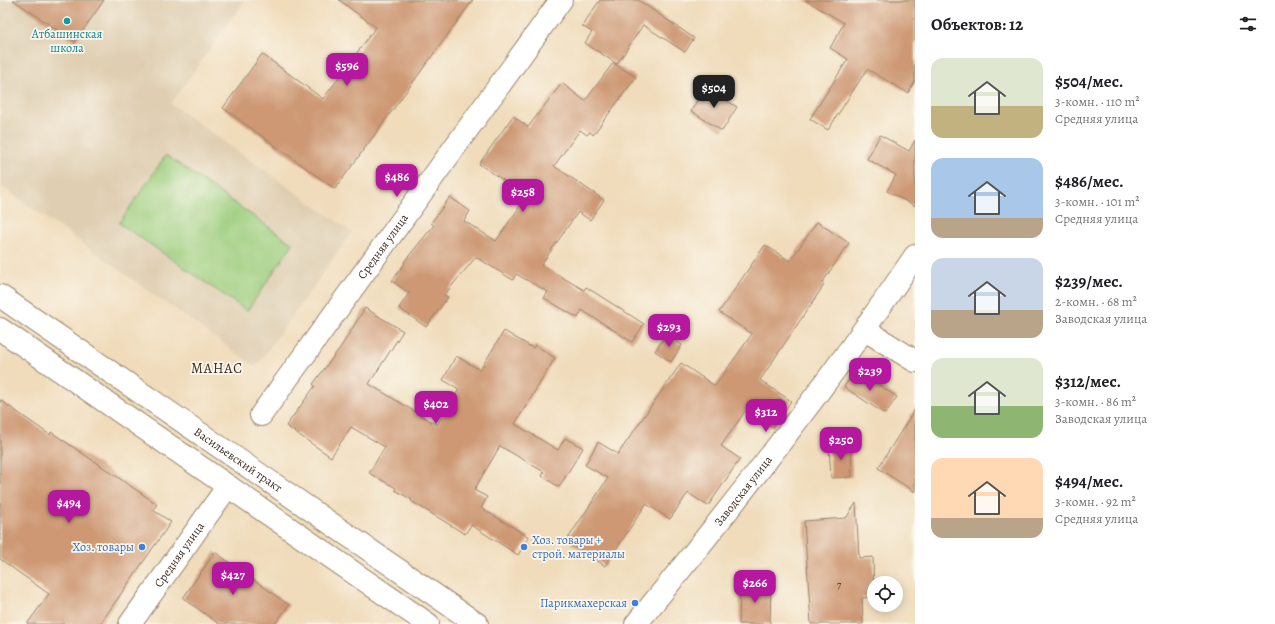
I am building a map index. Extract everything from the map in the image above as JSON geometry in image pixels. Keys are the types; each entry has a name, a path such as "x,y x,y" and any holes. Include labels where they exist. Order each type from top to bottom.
{"street":[{"name":"Средняя улица","path":"261,415 561,0"},
{"name":"Заводская улица","path":"636,624 719,524 865,330 915,256"},
{"name":"Васильевский тракт","path":"0,296 477,624"},
{"path":"0,330 428,624"},
{"path":"865,330 915,361"},
{"name":"Средняя улица","path":"130,624 228,486"}],"shaded area":[{"path":"0,0 245,0 171,104 352,232 256,367 0,185"}],"green space":[{"path":"166,155 293,244 247,311 119,223"}],"building":[{"name":"Атбашинская школа","path":"13,0 104,0 75,42"},
{"path":"339,0 473,0 335,189 223,108 262,54 323,99 376,27"},
{"path":"600,0 638,0 694,38 685,52 643,25 617,64 585,43 592,32 582,26"},
{"path":"805,0 915,0 915,81 908,93 867,69 828,130 810,119 848,59 830,48 844,23"},
{"path":"613,63 636,77 593,135 590,132 587,135 580,130 554,166 604,200 590,220 578,212 541,265 584,290 586,287 644,324 632,342 582,310 578,318 544,298 548,292 516,274 513,280 476,257 444,295 448,297 426,327 399,308 409,293 392,281 405,263 404,262 434,225 431,223 450,197 470,211 464,221 496,241 527,196 479,164 513,116 528,127 562,83 585,101"},
{"path":"705,87 737,107 722,131 691,111"},
{"path":"880,135 909,151 915,140 915,206 887,191 896,175 867,159"},
{"path":"817,222 849,243 822,283 824,285 760,380 791,401 773,428 746,410 721,446 740,459 708,506 688,493 670,519 646,504 605,566 567,540 608,478 585,465 598,442 618,454 681,363 715,386 752,334 719,312 765,245 790,261"},
{"path":"365,308 403,331 369,384 437,425 459,389 443,380 456,356 480,370 504,331 533,348 535,345 555,358 515,424 558,450 565,438 583,448 559,487 542,476 544,472 500,446 474,490 487,497 481,508 529,537 518,555 471,525 465,534 411,501 412,500 395,490 396,488 369,473 385,447 351,427 331,457 286,426 315,386 313,384 342,345"},
{"path":"666,335 682,345 671,362 655,351"},
{"path":"856,370 897,397 885,414 844,387"},
{"path":"0,400 50,435 51,432 157,504 153,510 171,522 100,624 27,624 49,594 0,559"},
{"path":"915,409 915,492 878,468"},
{"path":"851,445 852,477 831,478 829,446"},
{"path":"856,503 859,558 873,557 873,576 867,576 867,598 862,598 863,624 811,624 804,521 846,518"},
{"path":"215,552 289,605 275,624 219,624 183,598"},
{"path":"740,584 771,585 770,624 739,624"}],"place":[{"name":"Атбашинская школа","path":"67,21"},
{"name":"Хоз. товары","path":"142,547"},
{"name":"Хоз. товары + строй. материалы","path":"524,547"},
{"name":"Парикмахерская","path":"635,603"}],"district":[{"name":"МАНАС","path":"217,368"}]}
